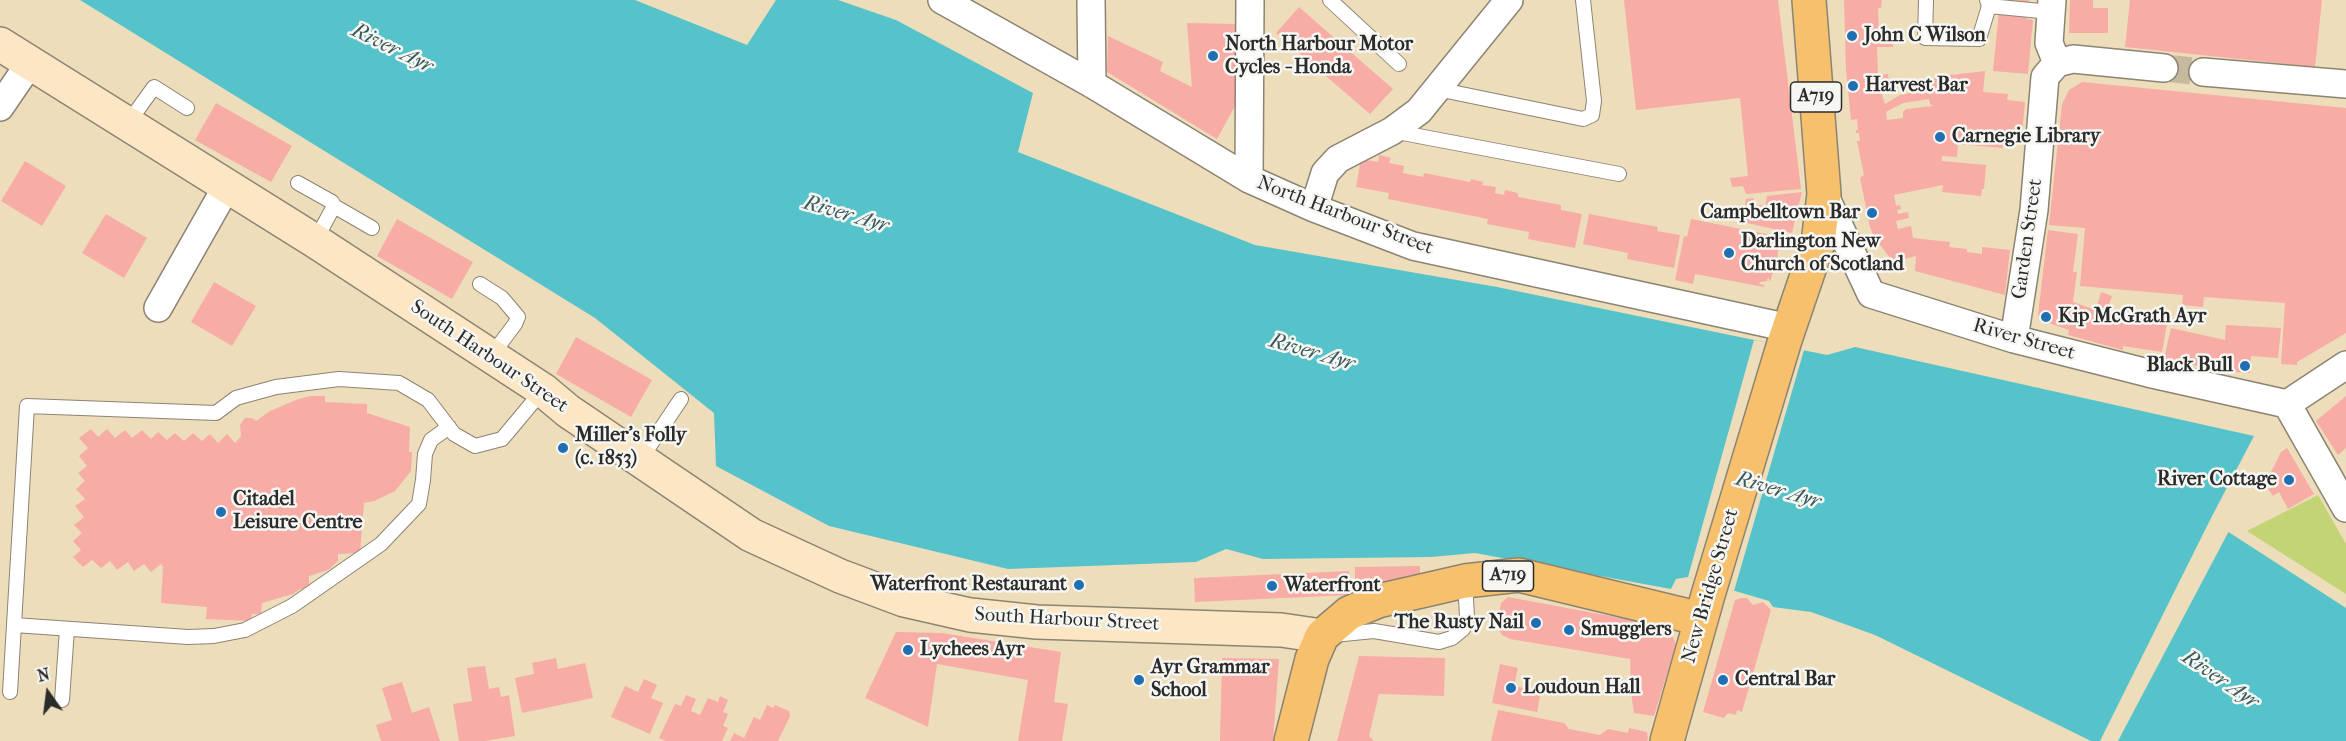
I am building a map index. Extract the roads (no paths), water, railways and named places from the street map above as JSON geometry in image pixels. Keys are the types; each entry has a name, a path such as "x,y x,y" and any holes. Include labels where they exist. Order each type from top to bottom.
{"main road":[{"name":"A719","path":"1787,334 1818,243 1824,194 1809,0"},
{"name":"South Harbour Street","path":"0,44 128,123 491,356 751,535 840,576 904,600 970,615 1037,622 1281,630 1322,636"},
{"name":"New Bridge Street","path":"1667,741 1704,607 1787,334"},
{"name":"A719","path":"1291,741 1312,659 1322,636 1349,613 1378,602 1465,581 1520,575 1704,607"}],"street":[{"name":"North Harbour Street","path":"942,0 1092,84 1249,179 1314,208 1413,246 1787,334"},
{"path":"1091,0 1092,84"},
{"path":"1249,179 1250,0"},
{"path":"1314,208 1325,173 1338,159 1392,131 1419,111 1509,0"},
{"path":"2052,6 2049,43 2057,63 2073,59 2164,68"},
{"path":"0,107 30,63"},
{"name":"Garden Street","path":"2014,339 2034,210 2045,76 2057,63"},
{"path":"2203,72 2346,84"},
{"path":"158,308 227,186"},
{"name":"River Street","path":"1824,194 1871,294 2014,339 2148,373 2287,404"},
{"path":"2346,366 2287,404 2346,508"}],"lane":[{"path":"1330,0 1399,64"},
{"path":"1437,88 1583,119 1592,115 1594,101 1582,0"},
{"path":"1926,0 1925,38 1979,39 1988,3 2052,6"},
{"path":"128,123 154,87 187,108"},
{"path":"1392,131 1619,174"},
{"path":"298,183 372,228"},
{"path":"315,242 334,206"},
{"path":"480,284 502,298 518,317 491,356"},
{"path":"10,692 27,406 216,413 237,398 276,387 339,379 399,383 428,400 454,434 475,446 502,439 543,390"},
{"path":"640,460 681,399"},
{"path":"14,624 189,637 214,636 245,630 292,606 381,544 419,504 425,454 432,440 449,427"},
{"path":"1322,636 1374,631 1439,642 1452,638 1463,629 1467,617 1465,581"},
{"path":"62,700 67,629"}],"water":[{"name":"River Ayr","path":"80,0 635,0 747,45 776,0 838,0 896,20 1033,93 1018,152 1255,245 1497,287 1827,355 1855,347 2254,436 2210,520 2346,608 2346,741 2091,741 1875,635 1811,612 1773,607 1769,601 1688,577 1676,579 1671,589 1475,553 1431,557 1263,559 1226,549 1196,562 1008,569 829,526 716,466 714,413 595,318"}],"tunnel":[{"path":"2164,68 2203,72"}],"place":[{"name":"John C Wilson","path":"1852,36"},
{"name":"North Harbour Motor Cycles - Honda","path":"1213,56"},
{"name":"Harvest Bar","path":"1853,86"},
{"name":"Carnegie Library","path":"1940,137"},
{"name":"Campbelltown Bar","path":"1872,213"},
{"name":"Darlington New Church of Scotland","path":"1729,253"},
{"name":"Kip McGrath Ayr","path":"2046,317"},
{"name":"Black Bull","path":"2245,366"},
{"name":"Miller's Folly (c. 1853)","path":"563,448"},
{"name":"River Cottage","path":"2289,480"},
{"name":"Citadel Leisure Centre","path":"221,512"},
{"name":"Waterfront Restaurant","path":"1079,585"},
{"name":"Waterfront","path":"1272,586"},
{"name":"The Rusty Nail","path":"1536,623"},
{"name":"Smugglers","path":"1569,630"},
{"name":"Lychees Ayr","path":"908,650"},
{"name":"Ayr Grammar School","path":"1139,680"},
{"name":"Central Bar","path":"1723,680"},
{"name":"Loudoun Hall","path":"1511,688"}]}
